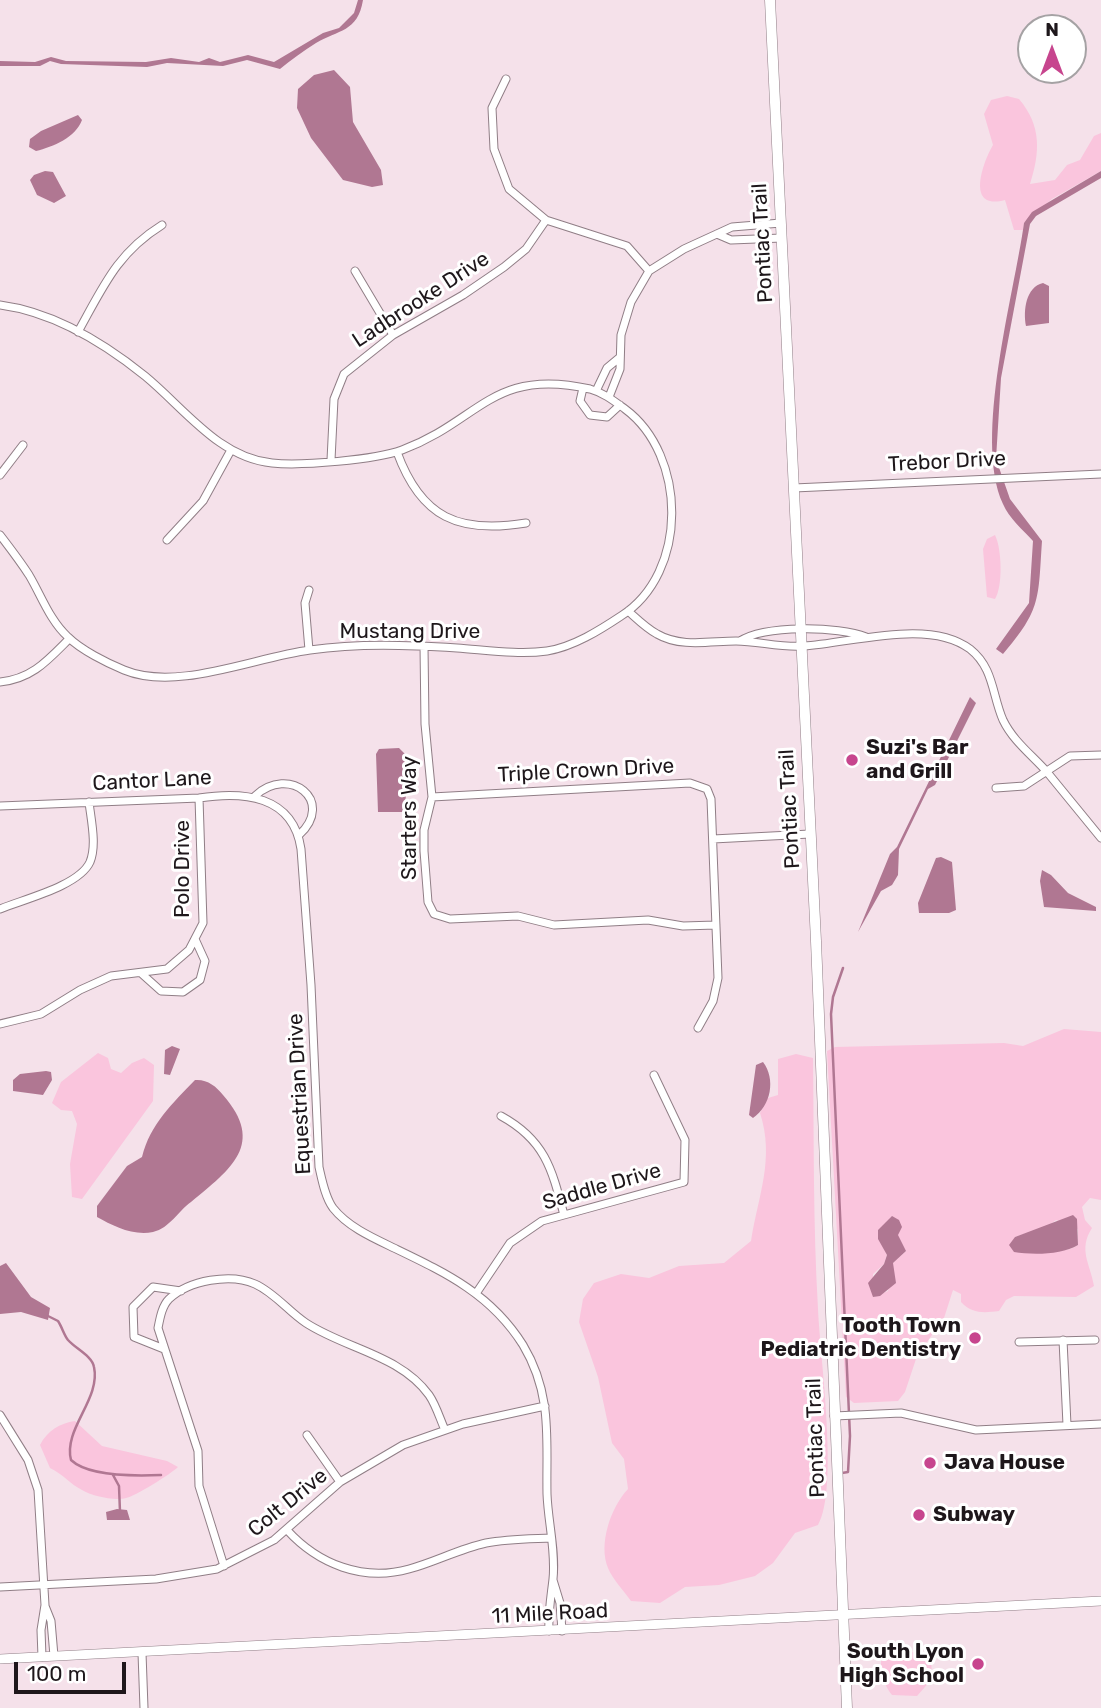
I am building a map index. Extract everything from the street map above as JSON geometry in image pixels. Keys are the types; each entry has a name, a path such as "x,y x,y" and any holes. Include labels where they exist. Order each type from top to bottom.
{"main road":[{"name":"Pontiac Trail","path":"771,0 802,646 847,1708"}],"street":[{"path":"506,79 492,108 494,149 509,189 546,220 627,246 649,271"},
{"name":"Ladbrooke Drive","path":"331,460 334,399 344,374 393,335 463,295 504,267 526,249 546,220"},
{"path":"609,397 620,369 621,335 631,302 649,271 684,249 732,228 781,223"},
{"path":"78,332 114,268 136,241 162,225"},
{"path":"717,234 731,240 782,238"},
{"path":"355,271 393,335"},
{"path":"0,305 17,307 92,337 147,377 231,450 271,463 331,460 397,452 408,481 433,512 460,523 504,527 526,523"},
{"path":"596,391 607,368 619,358"},
{"name":"Mustang Drive","path":"0,535 69,639 125,670 150,677 198,673 309,650 424,646 547,651 577,641 628,611 649,586 664,559 672,520 668,469 640,420 609,397 596,391 542,382 517,387 397,452"},
{"path":"583,388 580,401 590,415 607,417 620,405"},
{"path":"0,475 23,445"},
{"path":"167,540 203,501 231,450"},
{"name":"Trebor Drive","path":"794,488 1101,474"},
{"path":"309,590 305,603 309,650"},
{"path":"628,611 658,635 680,641 740,641 750,644 802,646 866,637 937,635 970,649 989,673 997,705 1010,733 1046,771 1101,838"},
{"path":"740,641 750,635 801,630 853,632 866,637"},
{"path":"0,682 16,681 45,665 69,639"},
{"name":"Starters Way","path":"424,646 425,724 432,797 424,830 424,851 428,902 433,914 439,917 518,916 554,925 648,920 683,926 716,925"},
{"path":"996,788 1024,786 1070,757 1101,755"},
{"name":"Cantor Lane","path":"0,806 200,798 231,793 255,796 265,786 289,782 313,803 314,814 310,824 299,835"},
{"name":"Triple Crown Drive","path":"432,797 698,784 709,793 713,839 717,990 698,1028"},
{"path":"255,796 275,806 299,835"},
{"name":"Polo Drive","path":"0,1024 41,1014 79,990 111,976 167,969 189,950 203,923 200,798"},
{"path":"0,909 78,878 90,861 93,842 89,802"},
{"path":"713,839 810,834"},
{"name":"Equestrian Drive","path":"299,835 312,985 320,1167 332,1207 362,1233 456,1278 477,1292 495,1308 524,1346 549,1421 547,1494 553,1579 560,1603 562,1631"},
{"name":"Polo Drive","path":"142,974 161,991 183,992 200,980 205,961 195,939"},
{"name":"Saddle Drive","path":"477,1292 510,1242 542,1221 684,1182 685,1140 654,1075"},
{"path":"501,1116 535,1141 552,1168 564,1215"},
{"path":"225,1566 199,1486 198,1451 158,1328 161,1313 169,1299 181,1291 206,1280 233,1279 254,1284 307,1323 386,1361 416,1380 431,1398 444,1430"},
{"path":"164,1349 134,1337 133,1307 153,1287 181,1291"},
{"path":"1063,1340 1067,1425"},
{"path":"1019,1342 1095,1340"},
{"name":"Colt Drive","path":"0,1587 156,1579 225,1566 254,1553 287,1530 340,1482 403,1445 444,1430 545,1406"},
{"path":"834,1416 901,1413 975,1430 1101,1424"},
{"path":"0,1415 29,1460 38,1490 45,1605 41,1630 42,1657"},
{"path":"307,1436 340,1482"},
{"path":"287,1530 302,1546 328,1563 372,1574 412,1569 487,1543 551,1538"},
{"name":"Equestrian Drive","path":"549,1632 548,1603 553,1579"},
{"name":"11 Mile Road","path":"0,1659 1101,1601"},
{"path":"45,1605 51,1621 54,1656"},
{"path":"142,1653 144,1708"}],"shaded area":[{"path":"358,0 363,0 352,24 316,43 280,69 247,60 223,66 167,63 147,67 61,64 50,61 40,66 0,66 0,61 35,62 51,57 66,61 146,62 171,58 199,62 209,58 220,62 248,55 274,62 323,33 339,28 354,13"},
{"path":"334,70 350,87 353,122 381,170 383,185 372,187 343,180 311,138 297,108 298,89 314,75"},
{"path":"1007,96 1019,99 1032,119 1035,130 1037,151 1030,184 1055,180 1067,165 1080,160 1094,136 1101,133 1101,171 1052,199 1024,223 1023,230 1014,230 1005,200 993,201 985,198 981,192 982,173 993,145 984,114 991,100"},
{"path":"78,115 82,120 79,126 63,140 36,151 29,147 30,139 41,131"},
{"path":"45,171 53,172 66,196 54,203 37,195 30,180 34,175"},
{"path":"1101,171 1101,178 1036,216 1030,224 1001,378 996,459 1010,499 1042,541 1040,576 1031,614 1003,654 996,649 1029,603 1033,541 1012,519 1003,504 995,476 992,443 998,366 1024,223 1032,212"},
{"path":"1043,283 1049,286 1049,323 1026,326 1025,313 1029,294 1037,285"},
{"path":"995,535 1001,568 995,599 987,597 983,549 987,539"},
{"path":"970,697 976,703 935,785 928,789 899,849 898,875 892,885 881,891 858,932 890,854 897,847"},
{"path":"399,748 405,754 407,791 403,812 378,812 376,754 379,749"},
{"path":"941,857 952,862 956,910 949,913 919,913 918,903 936,858"},
{"path":"1042,870 1051,875 1068,893 1096,907 1096,911 1044,907 1040,881"},
{"path":"1064,1029 1101,1032 1101,1200 1090,1198 1082,1207 1085,1220 1092,1228 1085,1250 1094,1286 1076,1297 1014,1296 1006,1300 999,1311 988,1312 969,1309 961,1302 961,1294 953,1290 944,1318 917,1356 905,1392 898,1401 854,1403 846,1397 827,1051 835,1047 1004,1043 1023,1046","holes":["1056,1220 1078,1229 1078,1245 1071,1249 1055,1250 1015,1237 1048,1226","884,1247 906,1251 893,1263 888,1291 873,1297 873,1274 884,1264 887,1255"]},
{"path":"172,1046 180,1049 170,1075 164,1074 165,1050"},
{"path":"98,1053 108,1058 111,1069 121,1073 132,1063 144,1058 154,1065 153,1101 82,1199 72,1197 70,1164 77,1124 72,1111 61,1110 52,1103 61,1082"},
{"path":"796,1054 813,1058 816,1278 828,1453 824,1507 818,1525 795,1533 773,1563 755,1576 719,1585 685,1587 660,1603 631,1601 613,1577 605,1558 608,1526 616,1506 628,1489 624,1459 612,1443 598,1377 579,1322 583,1299 594,1283 621,1274 649,1278 679,1266 724,1263 751,1241 766,1162 760,1113 768,1098 778,1095 778,1059"},
{"path":"763,1062 769,1076 770,1092 764,1107 753,1118 749,1115 756,1065"},
{"path":"51,1072 52,1080 43,1095 13,1091 13,1080 20,1074"},
{"path":"195,1080 214,1086 236,1112 242,1128 242,1142 230,1167 159,1230 146,1233 131,1231 97,1217 97,1206 127,1166 142,1157 156,1124"},
{"path":"1073,1215 1077,1219 1078,1245 1055,1252 1029,1254 1014,1252 1009,1245 1015,1237"},
{"path":"892,1216 899,1220 902,1227 898,1235 906,1251 893,1263 896,1283 880,1296 873,1297 868,1283 884,1264 887,1255 878,1239 878,1230"},
{"path":"6,1263 31,1297 50,1308 48,1320 21,1312 0,1314 0,1266"},
{"path":"75,1421 102,1446 167,1461 178,1467 137,1494 126,1498 109,1498 86,1492 50,1468 40,1445 54,1428"},
{"path":"127,1510 130,1520 107,1520 106,1512"},
{"path":"884,1651 924,1653 931,1657 932,1679 917,1696 892,1695 886,1685 881,1668 882,1656"}],"waterway":[{"path":"842,1473 848,1472 850,1436 831,1014 833,997 843,968"},
{"path":"48,1316 58,1321 68,1340 87,1356 94,1367 92,1391 72,1437 71,1460 89,1470 127,1475 161,1475"},
{"path":"113,1475 119,1486 120,1512"}],"place":[{"name":"Suzi's Bar and Grill","path":"852,760"},
{"name":"Tooth Town Pediatric Dentistry","path":"975,1338"},
{"name":"Java House","path":"930,1463"},
{"name":"Subway","path":"919,1515"},
{"name":"South Lyon High School","path":"978,1664"}]}
